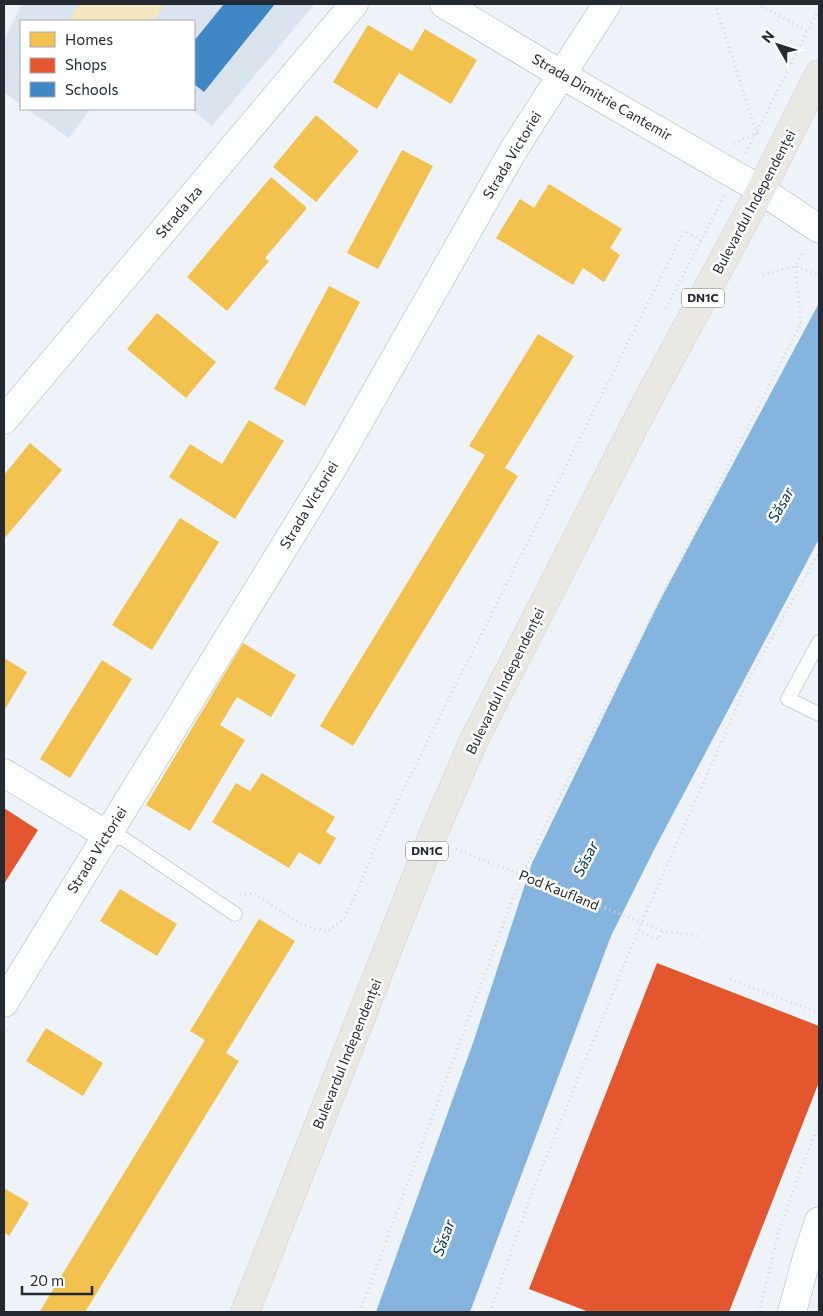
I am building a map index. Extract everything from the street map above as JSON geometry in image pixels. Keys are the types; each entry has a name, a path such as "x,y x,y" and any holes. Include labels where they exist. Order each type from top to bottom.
{"main road":[{"name":"Bulevardul Independenței","path":"245,1312 432,837 473,742 645,406 761,190 819,74"}],"street":[{"name":"Strada Iza","path":"4,420 354,4"},
{"name":"Strada Dimitrie Cantemir","path":"444,4 562,75 761,190 819,228"},
{"name":"Strada Victoriei","path":"4,1003 332,469 514,149 607,4"},
{"path":"4,773 107,835"},
{"path":"792,1312 819,1221"}],"lane":[{"path":"819,642 788,699 819,714"},
{"path":"107,835 124,839 235,914"}],"path":[{"path":"715,4 757,133"},
{"path":"757,4 808,31"},
{"path":"212,898 254,893 301,924 327,932 344,919 361,884 378,840 684,230 707,244"},
{"path":"360,1312 516,890 544,828 802,323 795,266"},
{"path":"763,275 795,266 819,275"},
{"path":"490,1312 534,1187 638,930 750,677 819,552"},
{"name":"Pod Kaufland","path":"456,849 663,931"},
{"path":"638,930 659,939 663,931 697,936"},
{"path":"730,979 819,1014"},
{"path":"759,1312 778,1234 819,1123"}],"shaded area":[{"path":"22,4 315,4 212,126 192,110 195,110 195,20 20,20 20,104 4,92 4,40"},
{"path":"79,4 165,4 155,20 69,20"},
{"path":"28,110 89,110 69,138"}],"water":[{"name":"Săsar","path":"819,303 819,539 656,846 611,936 470,1312 376,1312 474,1040 532,863 659,602"}],"building: Homes":[{"path":"368,25 412,51 425,29 477,60 451,104 399,73 377,109 333,82"},
{"path":"316,115 359,151 316,202 273,167"},
{"path":"402,150 433,166 378,269 347,253"},
{"path":"271,177 307,208 265,258 269,261 227,311 187,277"},
{"path":"549,184 622,229 610,248 620,255 604,282 583,268 573,285 496,238 520,199 534,208"},
{"path":"329,286 360,302 305,406 274,389"},
{"path":"157,313 216,362 186,398 127,349"},
{"path":"538,334 574,356 505,468 518,476 353,746 320,726 485,455 469,446"},
{"path":"249,420 284,441 235,519 169,477 190,444 222,464"},
{"path":"30,443 62,470 4,539 4,475"},
{"path":"180,518 219,542 152,650 112,625"},
{"path":"243,643 296,675 271,717 237,697 220,725 245,740 190,831 146,805"},
{"path":"4,658 27,672 4,711"},
{"path":"102,660 132,679 70,778 40,759"},
{"path":"262,773 335,817 326,832 336,838 320,865 299,852 289,868 212,822 236,783 250,791"},
{"path":"120,889 177,924 157,956 100,921"},
{"path":"259,919 295,941 226,1053 239,1061 85,1312 40,1311 205,1040 190,1031"},
{"path":"46,1028 103,1063 83,1096 26,1061"},
{"path":"4,1188 29,1203 9,1236 4,1232"}],"building: Shops":[{"path":"4,808 38,830 4,884"},
{"path":"657,963 819,1026 819,1082 729,1312 589,1312 529,1289"}],"building: Schools":[{"path":"224,4 275,4 204,92 195,85 195,40"}]}
